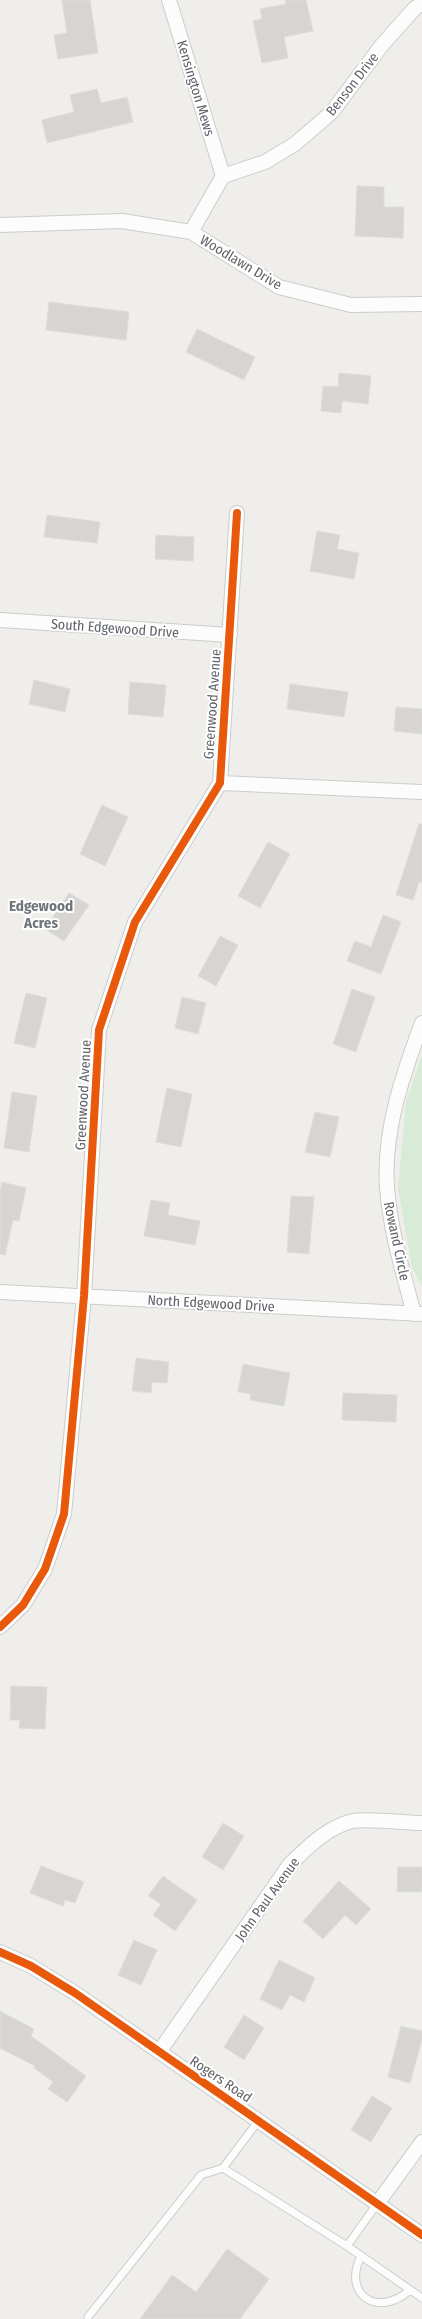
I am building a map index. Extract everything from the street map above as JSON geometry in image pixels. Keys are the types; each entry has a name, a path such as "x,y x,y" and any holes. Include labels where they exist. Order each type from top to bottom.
{"street":[{"name":"Kensington Mews","path":"169,0 223,176"},
{"name":"Benson Drive","path":"223,176 265,162 295,144 332,112 382,45 416,8 422,4"},
{"path":"191,232 223,176"},
{"name":"Woodlawn Drive","path":"0,225 122,221 191,232 279,287 351,305 422,304"},
{"name":"Greenwood Avenue","path":"0,1627 24,1605 45,1569 64,1514 84,1296 99,1030 135,922 220,783 238,513"},
{"name":"South Edgewood Drive","path":"0,620 230,635"},
{"path":"220,783 422,792"},
{"name":"Rowand Circle","path":"418,1314 390,1219 386,1184 390,1130 408,1061 422,1023"},
{"name":"North Edgewood Drive","path":"0,1292 418,1314"},
{"name":"John Paul Avenue","path":"158,2052 290,1864 304,1850 327,1832 353,1821 422,1823"},
{"name":"Rogers Road","path":"0,1952 31,1966 75,1993 422,2235"},
{"path":"377,2204 422,2142"}],"lane":[{"path":"88,2317 201,2175 223,2168 259,2120"},
{"path":"223,2168 347,2246 422,2298"},
{"path":"347,2246 377,2204"},
{"path":"361,2256 355,2268 355,2276 361,2294 369,2301 385,2305 400,2299 410,2290"}],"green space":[{"path":"422,1054 422,1286 412,1268 398,1189 406,1102"}],"building":[{"path":"62,0 90,0 98,53 58,59 54,35 67,33"},
{"path":"285,0 306,0 313,31 284,37 288,58 262,63 253,21 262,19 260,9 286,4"},
{"path":"97,89 101,103 127,97 133,122 47,143 42,120 74,112 70,95"},
{"path":"357,186 384,187 384,207 404,207 403,238 355,236"},
{"path":"49,302 129,312 126,340 46,330"},
{"path":"197,329 255,357 244,380 186,352"},
{"path":"339,373 371,376 368,404 342,401 341,413 321,411 323,386 338,387"},
{"path":"47,515 100,522 97,543 44,537"},
{"path":"317,531 340,535 337,549 359,553 354,579 310,571"},
{"path":"156,535 194,537 193,561 155,559"},
{"path":"34,680 70,689 65,712 29,704"},
{"path":"130,682 166,685 163,717 128,714"},
{"path":"290,684 348,692 344,717 287,709"},
{"path":"396,707 422,709 422,734 394,731"},
{"path":"102,805 128,817 105,866 80,854"},
{"path":"419,824 422,824 422,883 419,882 413,900 396,895"},
{"path":"268,842 290,854 260,908 238,896"},
{"path":"69,893 89,905 64,941 45,929"},
{"path":"383,915 401,922 381,974 347,961 355,941 371,947"},
{"path":"220,936 238,945 216,986 198,976"},
{"path":"352,989 375,997 356,1052 333,1044"},
{"path":"26,993 47,998 35,1048 14,1043"},
{"path":"182,997 206,1003 198,1034 175,1028"},
{"path":"167,1088 192,1094 181,1147 156,1142"},
{"path":"12,1092 37,1096 29,1152 4,1148"},
{"path":"315,1112 339,1117 330,1157 305,1152"},
{"path":"2,1182 26,1188 19,1221 13,1220 5,1255 0,1254 0,1191"},
{"path":"291,1196 314,1197 309,1254 287,1252"},
{"path":"151,1200 170,1203 168,1215 200,1221 195,1245 144,1236"},
{"path":"136,1358 169,1362 167,1383 152,1382 151,1393 132,1391"},
{"path":"243,1364 290,1373 284,1406 250,1400 251,1394 238,1392"},
{"path":"343,1393 397,1395 396,1422 342,1420"},
{"path":"11,1686 47,1687 45,1729 19,1728 20,1720 10,1720"},
{"path":"223,1823 244,1836 223,1870 202,1857"},
{"path":"41,1866 84,1882 75,1903 65,1900 63,1906 30,1893"},
{"path":"398,1867 422,1867 422,1892 397,1892"},
{"path":"163,1876 197,1900 175,1931 153,1915 161,1904 148,1896"},
{"path":"339,1881 371,1909 356,1925 345,1915 323,1939 303,1921"},
{"path":"134,1940 157,1950 141,1985 118,1975"},
{"path":"279,1960 315,1978 304,2002 290,1995 282,2010 260,1999"},
{"path":"0,2011 34,2029 31,2036 86,2076 67,2102 48,2089 53,2082 34,2068 35,2066 0,2048"},
{"path":"244,2015 264,2028 244,2060 224,2047"},
{"path":"401,2026 422,2031 422,2040 410,2083 388,2077"},
{"path":"372,2096 392,2108 371,2142 351,2130"},
{"path":"227,2249 269,2279 240,2319 140,2319 172,2275 196,2292"}],"cycle path":[{"path":"0,1627 23,1605 45,1569 64,1514 84,1296 99,1030 135,922 220,783 237,513"},
{"path":"0,1952 31,1966 75,1993 422,2235"}],"district":[{"name":"Edgewood Acres","path":"41,914"}]}
